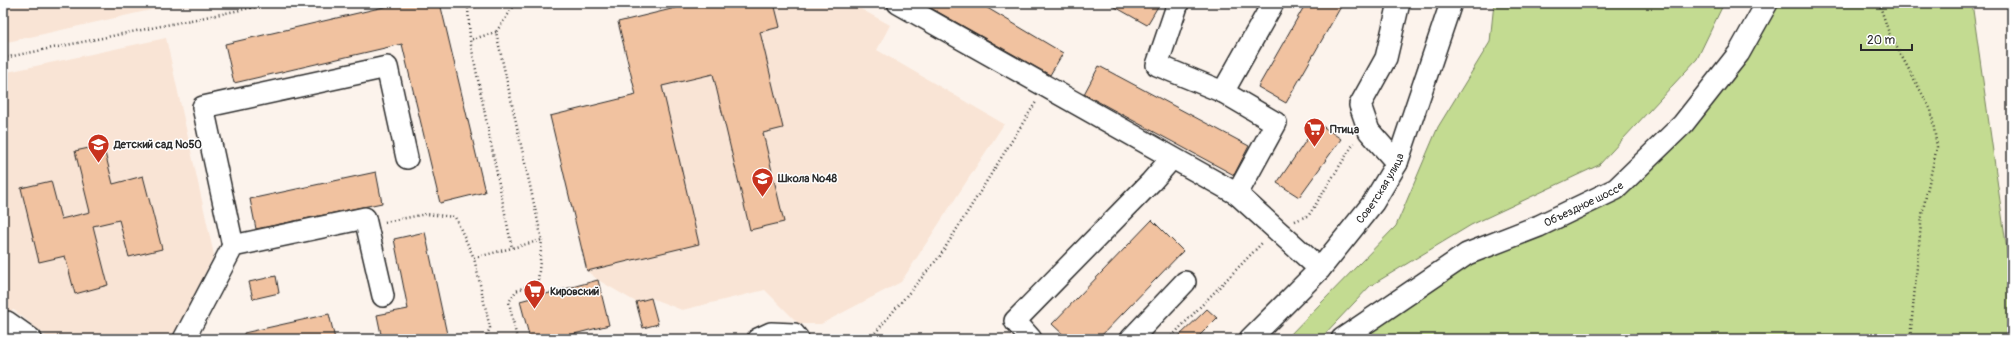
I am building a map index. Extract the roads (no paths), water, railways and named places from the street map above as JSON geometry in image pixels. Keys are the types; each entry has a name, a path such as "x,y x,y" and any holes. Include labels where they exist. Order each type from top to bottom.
{"street":[{"path":"898,3 1237,194 1320,269"},
{"path":"1178,3 1157,65 1223,92 1276,123 1237,194"},
{"path":"1223,92 1273,3"},
{"path":"1397,163 1368,131 1360,105 1386,58 1400,3"},
{"name":"Советская улица","path":"1250,339 1320,269 1373,203 1397,163 1451,3"},
{"name":"Объездное шоссе","path":"1342,339 1467,254 1539,226 1616,189 1687,118 1740,53 1767,3"},
{"path":"184,339 233,246 203,107 387,67 407,158"},
{"path":"1031,339 1015,321 1151,182 1172,158"},
{"path":"233,246 365,218 383,296"},
{"path":"1131,339 1185,282"},
{"path":"3,323 7,322 30,339"},
{"path":"758,339 771,333 794,334 798,339"}],"place":[{"name":"Птица","path":"1315,148"},
{"name":"Детский сад №50","path":"99,164"},
{"name":"Школа №48","path":"763,198"},
{"name":"Кировский","path":"534,310"}]}
